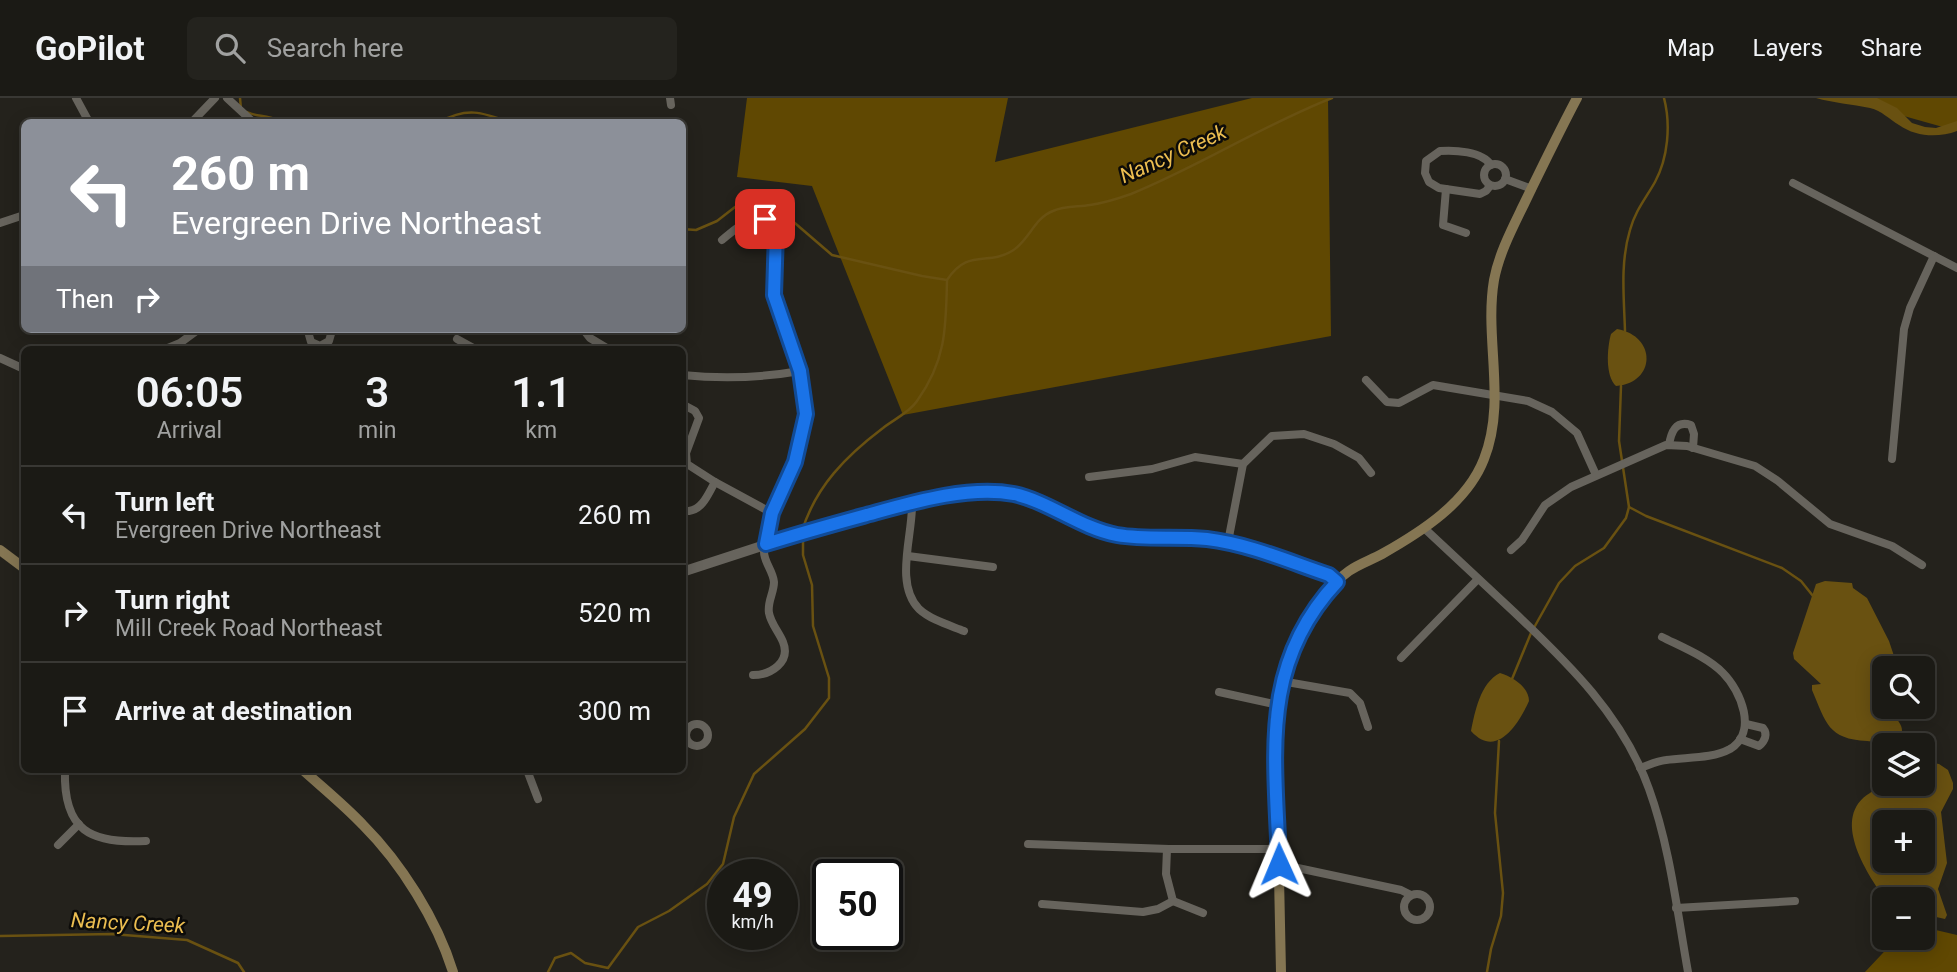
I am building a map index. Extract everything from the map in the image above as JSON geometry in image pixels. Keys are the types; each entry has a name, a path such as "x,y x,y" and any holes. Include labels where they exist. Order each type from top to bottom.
{"main road":[{"path":"1281,972 1276,726 1281,681 1290,654 1305,622 1319,601 1337,582 1350,571 1424,528 1459,498 1472,482 1483,461 1493,423 1495,395 1492,298 1494,279 1507,240 1577,98"},
{"path":"0,550 21,566"},
{"path":"306,773 364,825 388,854 426,910 453,972"}],"street":[{"path":"76,98 87,119"},
{"path":"195,119 215,98"},
{"path":"226,98 250,119"},
{"path":"1446,151 1476,155 1484,157 1491,164 1500,165 1504,169 1505,178 1500,185 1490,186 1480,194 1433,187 1426,178 1426,161 1435,153 1446,151"},
{"path":"1490,186 1485,182 1483,174 1491,164"},
{"path":"1505,178 1532,189"},
{"path":"1793,183 1957,268"},
{"path":"1446,189 1443,225 1466,233"},
{"path":"0,223 21,216"},
{"path":"722,240 751,219 765,219 773,224 776,232 774,295 800,371 806,414 795,462 772,513 764,552 774,584 769,613 784,643 785,651 783,660 777,667 768,673 753,675"},
{"path":"1892,459 1903,329 1934,256"},
{"path":"173,346 194,333"},
{"path":"310,333 311,342 320,346 329,341 330,333"},
{"path":"586,333 603,346"},
{"path":"457,339 470,346"},
{"path":"0,358 21,368"},
{"path":"686,375 768,377 800,371"},
{"path":"1366,380 1388,402 1399,403 1433,386 1528,401 1552,412 1577,433 1596,475"},
{"path":"686,406 695,411 699,418 686,455"},
{"path":"1669,445 1671,432 1677,425 1685,423 1693,429 1693,448"},
{"path":"1228,542 1243,464 1272,436 1304,433 1334,444 1359,458 1371,473"},
{"path":"1511,550 1522,540 1545,505 1571,487 1669,445 1693,448 1755,466 1778,481 1830,524 1892,546 1922,565"},
{"path":"1088,477 1152,469 1195,457 1243,464"},
{"path":"686,461 715,482 772,513"},
{"path":"689,511 696,510 701,505 715,482"},
{"path":"686,571 786,538 912,503 973,492 1013,494 1040,502 1085,524 1117,535 1228,542 1329,575 1337,582"},
{"path":"912,503 913,523 906,585 919,609 964,631"},
{"path":"1424,528 1565,660 1594,692 1621,732 1640,768 1660,821 1688,972"},
{"path":"908,556 993,567"},
{"path":"1401,658 1478,579"},
{"path":"1640,768 1662,761 1721,753 1732,748 1740,739 1746,724 1742,706 1726,676 1711,664 1662,637"},
{"path":"1281,681 1350,693 1360,702 1368,727"},
{"path":"1219,692 1278,705"},
{"path":"1740,739 1759,746 1765,739 1763,728 1746,724"},
{"path":"65,773 65,799 79,824 108,841 146,841"},
{"path":"528,773 538,799"},
{"path":"58,845 79,824"},
{"path":"1028,844 1167,849 1279,849"},
{"path":"1167,849 1166,874 1172,901"},
{"path":"1279,864 1401,890 1411,895"},
{"path":"1042,904 1143,912 1158,909 1172,901"},
{"path":"1172,901 1203,913"},
{"path":"1676,908 1795,901"}],"shaded area":[{"path":"747,98 1008,98 995,162 1252,98 1328,98 1331,336 903,415 812,186 737,177"},
{"path":"1816,98 1877,98 1897,108 1912,123 1936,128 1957,121 1957,131 1942,135 1920,134 1906,129 1874,109"},
{"path":"1840,98 1957,98 1957,131"},
{"path":"1617,329 1630,333 1639,340 1645,349 1646,359 1639,377 1616,386 1610,376 1608,354 1611,334"},
{"path":"1825,581 1852,583 1853,588 1867,598 1894,656 1872,656 1872,719 1896,719 1902,733 1872,733 1872,741 1854,740 1836,733 1825,720 1812,690 1812,685 1821,684 1794,659 1793,653 1816,584"},
{"path":"1500,673 1519,683 1526,691 1529,701 1513,728 1498,740 1490,742 1471,731 1483,691"},
{"path":"1935,763 1948,770 1953,789 1941,812 1947,863 1938,889 1947,915 1945,919 1935,917 1935,887 1877,887 1855,845 1853,816 1858,803 1872,792 1872,796 1935,796"},
{"path":"1935,930 1957,935 1957,972 1865,972 1886,950 1935,950"}],"waterway":[{"path":"240,98 241,109"},
{"name":"Nancy Creek","path":"802,531 815,500 834,473 869,439 910,409 927,386 942,344 947,280 962,264 1012,251 1046,214 1066,207 1085,206 1131,194 1281,120 1332,98"},
{"path":"1625,331 1623,280 1627,242 1635,217 1663,163 1668,130 1664,98"},
{"path":"247,112 275,119"},
{"path":"445,119 466,113 500,119"},
{"path":"686,229 696,230 717,221 735,207 758,204 789,218 832,255 947,280"},
{"path":"1512,679 1531,633 1559,583 1575,566 1604,548 1626,518 1629,507 1619,441 1621,386"},
{"path":"1629,507 1782,568 1801,581 1813,596"},
{"name":"Nancy Creek","path":"548,972 555,958 571,953 585,963 608,968 638,927 669,911 707,884 723,864 734,817 754,774 805,729 829,698 829,678 813,626 812,585 803,555 803,537"},
{"path":"1487,972 1501,916 1503,893 1495,813 1499,741"},
{"name":"Nancy Creek","path":"0,936 112,934 187,940 238,963 244,972"}],"route":[{"path":"765,219 773,224 776,232 774,295 800,371 806,414 795,462 774,506 766,544 912,503 973,492 995,492 1040,502 1085,524 1117,535 1228,542 1329,575 1337,582 1319,601 1305,622 1281,681 1276,726 1279,864"}]}
